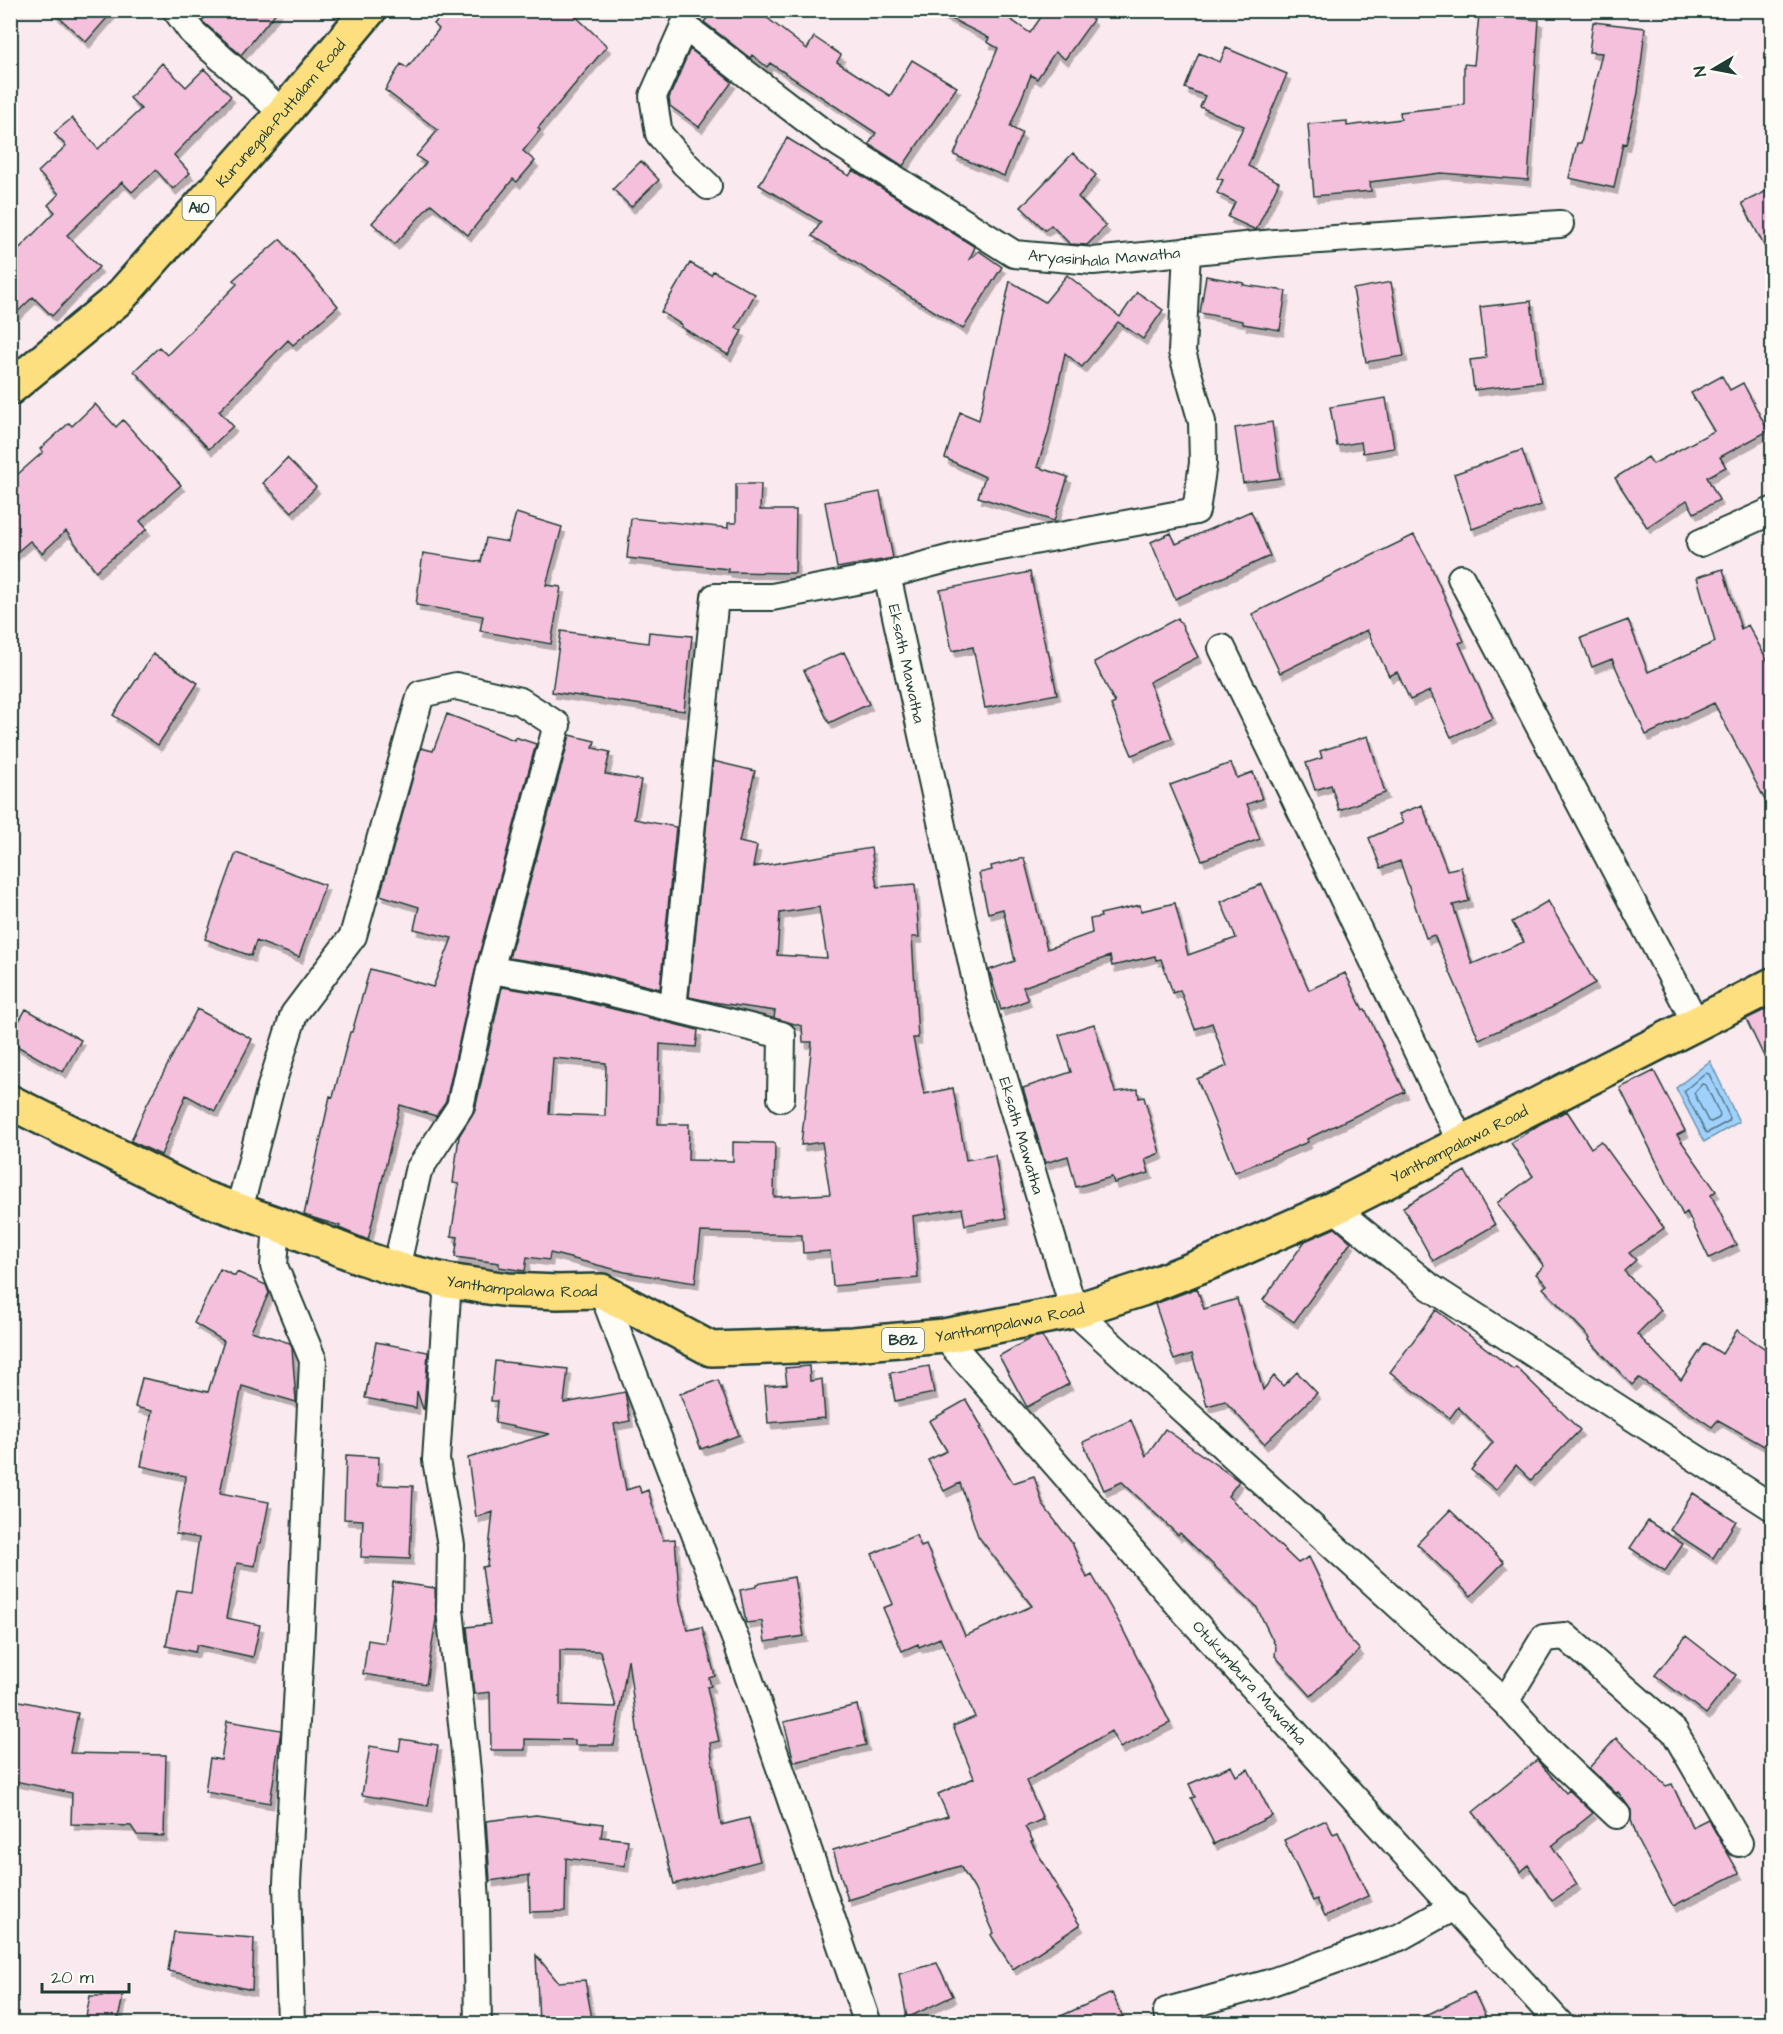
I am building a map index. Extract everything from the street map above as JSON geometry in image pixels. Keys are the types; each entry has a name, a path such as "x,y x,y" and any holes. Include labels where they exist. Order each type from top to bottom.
{"main road":[{"name":"Kurunegala-Puttalam Road","path":"10,388 118,299 283,113 369,10"},
{"name":"Yanthampalawa Road","path":"10,1102 203,1198 396,1269 448,1281 508,1290 558,1292 602,1290 711,1349 853,1344 944,1336 1074,1311 1142,1289 1216,1260 1334,1208 1773,985"}],"street":[{"path":"176,10 192,32 283,113"},
{"path":"682,18 652,96 659,134 708,186"},
{"name":"Aryasinhala Mawatha","path":"682,18 829,137 1014,255 1093,261 1187,251 1560,224"},
{"path":"673,1008 715,597 772,597 887,575 974,552 1196,511 1203,463 1202,422 1182,352 1187,251"},
{"path":"1700,543 1773,511"},
{"name":"Eksath Mawatha","path":"887,575 979,995 1074,1311"},
{"path":"1461,578 1696,1023"},
{"path":"1222,648 1461,1142"},
{"path":"239,1210 270,1090 294,1014 353,936 421,694 456,686 520,701 558,725 490,970 460,1107 417,1171 396,1269"},
{"path":"490,970 572,983 782,1035 781,1098"},
{"path":"1334,1208 1430,1287 1773,1507"},
{"path":"277,1224 274,1266 313,1360 300,1650 286,1883 291,2024"},
{"path":"448,1281 436,1460 451,1545 450,1610 468,1781 476,1901 478,2024"},
{"path":"602,1290 738,1646 868,2024"},
{"path":"1074,1311 1505,1702 1552,1754 1617,1815"},
{"name":"Otukumbura Mawatha","path":"944,1336 1185,1612 1560,2024"},
{"path":"1505,1702 1544,1638 1565,1636 1674,1731 1739,1843"},
{"path":"1168,2024 1167,2011 1266,1984 1400,1937 1455,1906"}],"water":[{"path":"1710,1061 1739,1122 1704,1142 1676,1088"}],"building":[{"path":"51,10 114,10 86,42"},
{"path":"211,10 278,10 241,55 202,21"},
{"path":"446,10 569,10 607,46 538,128 540,130 523,151 535,161 517,182 513,179 468,235 431,204 395,244 372,223 426,163 416,156 438,130 385,90 401,64 407,68 439,29 434,24"},
{"path":"714,10 757,10 807,49 814,37 841,55 837,62 890,96 912,60 957,87 903,166 869,144 876,133 770,63 767,67 752,55 750,58 704,22"},
{"path":"934,10 997,10 1030,33 1046,10 1080,10 1093,20 1065,59 1055,52 1037,79 1031,75 1010,127 1022,133 1004,176 954,155 998,48 987,42 989,38"},
{"path":"1479,15 1539,20 1528,180 1441,173 1370,182 1371,191 1314,196 1308,124 1347,121 1347,126 1401,119 1400,112 1464,105 1464,64 1474,65"},
{"path":"1593,22 1645,28 1638,93 1626,144 1623,143 1614,188 1569,178 1577,143 1581,143 1602,53 1589,52"},
{"path":"1226,48 1287,74 1248,166 1279,182 1256,230 1228,217 1235,202 1217,193 1223,180 1217,178 1244,126 1200,107 1205,96 1185,88 1199,53 1220,62"},
{"path":"690,49 732,82 699,127 670,106 669,98"},
{"path":"162,63 186,87 204,69 231,96 174,155 190,173 173,189 156,170 132,192 122,182 67,235 99,267 52,316 33,297 10,319 10,258 55,212 48,205 59,194 38,172 66,146 54,133 72,118 98,149 141,109 130,98"},
{"path":"787,138 849,176 853,170 975,247 969,260 979,251 1002,267 963,329 812,236 821,222 759,185"},
{"path":"1073,153 1096,175 1078,197 1106,226 1087,245 1070,244 1051,225 1045,230 1021,207"},
{"path":"641,161 659,180 631,207 613,189"},
{"path":"1773,188 1773,263 1742,203"},
{"path":"280,239 338,306 293,345 288,340 219,411 233,426 209,449 134,371 159,347 167,355 237,284 233,280"},
{"path":"690,263 711,275 713,271 755,294 736,328 742,331 728,355 681,327 682,325 661,312"},
{"path":"1067,275 1120,317 1137,292 1163,310 1143,339 1118,322 1082,367 1065,353 1048,434 1037,467 1068,477 1054,521 978,497 985,477 945,458 960,412 979,420 1010,281 1045,302"},
{"path":"1206,276 1244,283 1243,285 1286,291 1280,330 1243,324 1243,321 1200,313"},
{"path":"1391,282 1404,356 1366,362 1353,289"},
{"path":"1531,301 1541,382 1474,390 1470,360 1486,358 1480,307"},
{"path":"1722,376 1730,390 1743,383 1768,431 1720,457 1726,467 1707,477 1719,500 1694,513 1687,500 1647,527 1615,478 1648,457 1653,464 1714,431 1691,393"},
{"path":"1386,398 1394,448 1363,453 1361,442 1337,446 1330,407"},
{"path":"95,404 116,427 123,420 181,485 140,521 147,529 96,571 66,531 42,553 30,541 10,558 10,481 43,452 40,449 69,423 72,426"},
{"path":"1272,422 1280,478 1243,483 1235,428"},
{"path":"1522,450 1541,505 1472,529 1454,474"},
{"path":"287,458 316,487 292,512 263,483"},
{"path":"736,484 761,484 760,510 796,510 795,573 728,572 728,569 627,558 631,518 728,528 728,523 736,523"},
{"path":"880,492 893,558 837,568 825,502"},
{"path":"1251,511 1270,556 1175,599 1151,542 1171,533 1176,544"},
{"path":"516,513 562,527 546,585 561,587 551,644 480,631 483,616 416,605 423,553 481,562 486,538 508,542"},
{"path":"1414,535 1430,564 1464,641 1459,643 1493,718 1451,737 1430,691 1410,700 1397,672 1389,676 1367,630 1280,673 1252,614"},
{"path":"1723,569 1741,629 1748,625 1773,671 1773,815 1714,703 1646,735 1612,659 1592,667 1581,638 1628,620 1648,672 1715,642 1697,577"},
{"path":"1030,572 1057,694 985,708 973,647 952,651 940,590"},
{"path":"1178,618 1198,657 1149,682 1172,738 1132,755 1111,705 1115,703 1094,662"},
{"path":"561,631 648,643 649,632 692,636 684,711 552,692"},
{"path":"844,652 869,704 829,723 804,670"},
{"path":"153,654 198,683 158,745 113,715"},
{"path":"447,714 514,740 515,737 536,744 476,966 446,1101 436,1116 400,1105 368,1240 339,1228 340,1226 304,1215 330,1096 333,1097 370,969 433,987 452,938 414,929 419,907 380,895 421,748 433,751"},
{"path":"570,735 595,741 593,748 610,752 605,774 641,780 634,819 676,827 660,989 576,968 509,958"},
{"path":"1368,736 1385,793 1339,810 1331,785 1315,790 1306,763 1322,758 1320,751"},
{"path":"713,761 755,771 739,842 757,846 753,867 871,848 877,887 915,884 919,937 912,937 918,1038 913,1038 924,1094 953,1088 966,1160 995,1155 1006,1218 965,1225 962,1208 913,1216 918,1278 833,1286 830,1251 803,1253 802,1235 701,1232 695,1283 625,1272 550,1253 549,1260 527,1257 525,1271 499,1267 499,1263 455,1257 458,1237 451,1236 459,1184 453,1183 459,1136 475,1110 502,987 569,998 698,1030 696,1047 660,1044 658,1124 689,1124 688,1160 733,1161 733,1142 775,1143 774,1197 830,1194 822,1142 801,1145 812,1042 803,1042 802,1026 774,1018 775,1011 689,997","holes":["819,907 827,958 777,955 780,913","553,1058 606,1063 605,1116 549,1114"]},
{"path":"1231,763 1237,778 1253,772 1262,799 1247,804 1260,839 1202,860 1170,785"},
{"path":"1422,805 1447,870 1461,867 1469,901 1453,905 1472,964 1524,942 1512,922 1548,901 1595,983 1551,1008 1479,1039 1434,935 1426,938 1400,861 1381,868 1369,838 1403,823 1399,814"},
{"path":"236,853 325,885 299,957 256,941 251,956 205,939"},
{"path":"1024,858 1047,949 1092,933 1090,919 1101,917 1100,914 1140,905 1141,911 1175,903 1188,955 1236,938 1221,902 1262,884 1309,990 1345,973 1405,1092 1307,1139 1308,1142 1235,1172 1197,1079 1227,1066 1212,1023 1195,1029 1180,990 1173,993 1161,959 1156,960 1155,956 1112,966 1110,956 1023,987 1028,1000 1001,1010 989,970 1015,961 1003,909 988,913 979,873 992,870 991,866"},
{"path":"1773,1006 1773,1075 1746,1019"},
{"path":"26,1009 81,1040 63,1072 10,1042 10,1036"},
{"path":"197,1009 252,1039 215,1111 186,1095 161,1155 131,1141 145,1108"},
{"path":"1094,1024 1115,1092 1138,1089 1139,1098 1144,1097 1160,1153 1145,1159 1149,1173 1114,1183 1112,1177 1076,1187 1068,1156 1045,1163 1023,1088 1071,1072 1059,1035"},
{"path":"1654,1071 1685,1131 1677,1135 1716,1191 1711,1195 1736,1245 1709,1258 1687,1212 1683,1215 1620,1088"},
{"path":"1567,1111 1591,1148 1601,1141 1664,1228 1629,1253 1636,1260 1624,1271 1661,1310 1637,1334 1681,1380 1705,1343 1722,1354 1737,1330 1773,1354 1773,1451 1718,1420 1712,1427 1639,1378 1632,1385 1543,1288 1547,1285 1536,1274 1544,1266 1497,1203 1533,1176 1511,1143 1540,1124"},
{"path":"1465,1171 1495,1225 1433,1261 1403,1207"},
{"path":"1335,1228 1351,1242 1294,1322 1263,1300 1305,1241"},
{"path":"220,1269 235,1276 237,1272 266,1285 269,1293 251,1331 290,1343 292,1348 296,1402 242,1386 220,1493 269,1502 255,1566 237,1563 226,1618 260,1625 253,1657 197,1645 195,1652 166,1646 177,1590 191,1592 199,1538 176,1534 186,1476 141,1466 152,1411 135,1407 142,1378 208,1392 224,1341 194,1323"},
{"path":"1197,1288 1204,1309 1237,1299 1263,1390 1274,1376 1283,1386 1297,1372 1317,1393 1264,1444 1225,1401 1207,1406 1192,1354 1174,1360 1155,1304"},
{"path":"1436,1310 1513,1369 1516,1367 1580,1430 1531,1480 1516,1465 1496,1490 1471,1470 1493,1442 1458,1407 1450,1418 1390,1372"},
{"path":"1042,1336 1069,1384 1027,1407 999,1356 1031,1338"},
{"path":"376,1342 428,1352 424,1409 417,1391 416,1408 365,1398"},
{"path":"495,1361 568,1369 564,1403 625,1392 630,1421 614,1424 626,1490 639,1486 641,1493 648,1490 663,1540 675,1539 680,1602 688,1630 702,1627 715,1676 709,1678 711,1686 707,1687 719,1741 710,1743 721,1825 749,1818 760,1861 674,1884 640,1751 628,1659 614,1745 575,1745 575,1740 525,1739 525,1750 491,1750 490,1692 474,1694 467,1627 490,1624 482,1567 487,1566 493,1512 476,1517 468,1458 550,1434 495,1423 497,1401 491,1401","holes":["560,1650 600,1651 616,1707 560,1705"]},
{"path":"809,1366 810,1381 822,1379 825,1418 768,1423 765,1386 787,1384 785,1368"},
{"path":"929,1366 934,1393 895,1401 890,1373"},
{"path":"718,1380 739,1435 701,1449 680,1394"},
{"path":"966,1400 1013,1483 1034,1476 1043,1505 1072,1543 1087,1578 1092,1575 1120,1624 1170,1723 1120,1748 1111,1731 1026,1781 1043,1819 1025,1827 1033,1841 1031,1842 1058,1887 1056,1888 1080,1925 1013,1969 991,1935 994,1933 974,1888 960,1866 848,1900 833,1850 948,1816 938,1794 974,1778 953,1726 975,1717 940,1638 902,1651 883,1608 893,1604 872,1554 916,1535 921,1547 926,1545 965,1636 1032,1606 978,1536 960,1483 944,1491 928,1460 947,1451 929,1421"},
{"path":"1131,1420 1146,1456 1165,1429 1239,1481 1228,1496 1298,1563 1309,1557 1347,1636 1360,1650 1311,1696 1275,1656 1276,1647 1256,1606 1180,1533 1178,1535 1122,1482 1104,1490 1083,1442"},
{"path":"346,1455 379,1457 378,1485 413,1486 410,1559 361,1557 363,1520 344,1519"},
{"path":"1693,1493 1736,1521 1713,1558 1670,1530"},
{"path":"1450,1510 1504,1562 1471,1596 1417,1544"},
{"path":"1648,1521 1683,1544 1665,1571 1630,1548"},
{"path":"794,1577 804,1636 765,1642 762,1621 746,1623 740,1590 756,1587 756,1584"},
{"path":"393,1582 435,1588 436,1619 426,1684 363,1674 368,1640 385,1643"},
{"path":"1686,1636 1736,1675 1706,1714 1655,1675"},
{"path":"10,1699 78,1713 70,1753 166,1755 164,1836 137,1835 131,1826 71,1824 72,1793 10,1780"},
{"path":"857,1705 866,1745 794,1762 784,1722"},
{"path":"227,1721 281,1730 270,1803 205,1792 210,1758 221,1760"},
{"path":"1616,1738 1666,1786 1672,1784 1692,1827 1708,1819 1739,1873 1673,1906 1638,1840 1631,1820 1631,1810 1618,1792 1616,1793 1589,1768"},
{"path":"401,1739 438,1745 428,1806 362,1795 370,1746 399,1751"},
{"path":"1537,1760 1566,1793 1569,1790 1593,1813 1552,1846 1577,1884 1552,1901 1528,1865 1521,1872 1473,1812"},
{"path":"1231,1766 1236,1776 1248,1769 1272,1816 1214,1844 1191,1798 1195,1797 1189,1784"},
{"path":"536,1815 603,1824 601,1837 628,1840 625,1866 566,1858 565,1911 530,1912 529,1875 490,1881 486,1821"},
{"path":"1326,1820 1333,1834 1338,1832 1368,1896 1325,1916 1317,1899 1313,1901 1284,1840"},
{"path":"174,1932 254,1938 252,1990 168,1971"},
{"path":"536,1955 558,1982 585,1980 593,2024 539,2024"},
{"path":"937,1963 953,1996 907,2018 899,1974"},
{"path":"1474,1992 1489,2024 1408,2024"},
{"path":"1112,1993 1126,2024 1043,2024"},
{"path":"90,1996 123,1996 117,2024 100,2024 86,2016"}]}
